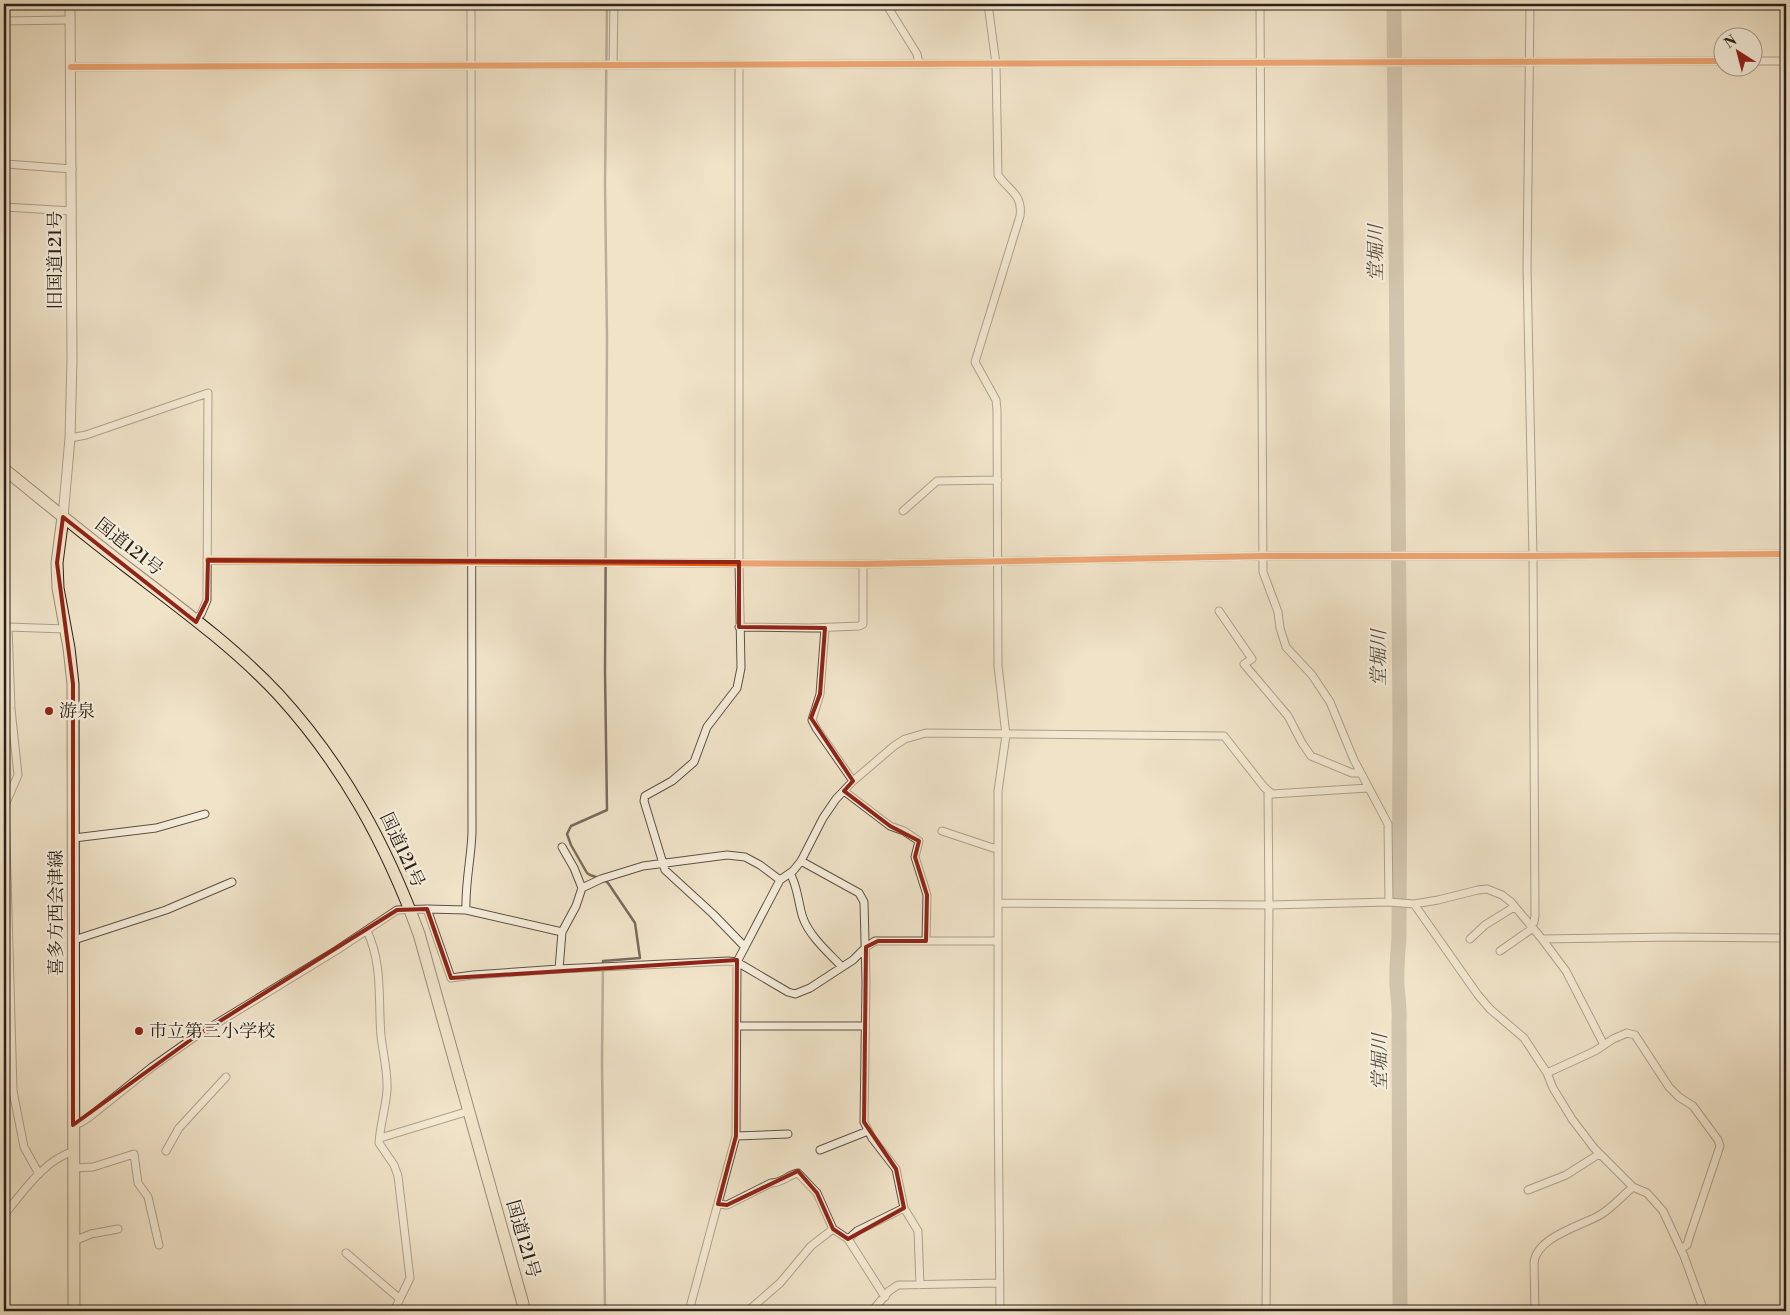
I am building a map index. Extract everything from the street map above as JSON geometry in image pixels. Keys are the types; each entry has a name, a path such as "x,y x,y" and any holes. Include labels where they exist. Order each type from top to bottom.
{"main road":[{"name":"国道121号","path":"4,469 244,661 278,695 333,764 375,830 419,934 525,1311"},
{"name":"喜多方西会津線","path":"63,517 57,563 58,588 73,684 73,1125 76,1294 74,1311"}],"street":[{"name":"旧国道121号","path":"63,517 70,438 72,359 70,4"},
{"path":"466,910 465,891 471,858 472,833 471,4"},
{"path":"613,65 614,4"},
{"path":"886,4 917,54 919,64"},
{"path":"988,4 996,64 998,175 1022,205 975,362 996,400 998,666 1006,735 998,791 1000,1311"},
{"path":"1260,4 1263,572 1278,612 1286,647 1312,675 1330,702 1368,788 1388,824 1390,902"},
{"path":"1500,952 1532,927 1535,915 1533,556 1527,267 1530,4"},
{"path":"4,20 70,20"},
{"path":"71,67 1712,61"},
{"path":"1762,61 1786,61"},
{"path":"739,65 739,562 741,668 737,688 707,727 694,762 672,781 645,796 644,801 665,870 713,914 745,947"},
{"path":"6,164 72,169"},
{"path":"4,207 72,211"},
{"path":"70,438 86,435 208,393 207,600 201,614 195,620"},
{"path":"903,511 937,482 998,480"},
{"path":"208,560 863,564 1262,556 1786,554"},
{"path":"740,627 825,628 860,626 863,624 863,564"},
{"path":"1219,611 1252,659 1244,664 1288,716 1306,751 1311,756 1352,773 1361,773"},
{"path":"39,1174 24,1147 13,1091 5,805 18,775 11,708 8,628 65,629"},
{"path":"825,628 820,694 812,720 853,781"},
{"path":"689,1311 736,1136 737,962 780,880 790,873 801,861 829,808 853,781 894,746 905,739 926,733 1224,736 1264,788 1272,794 1368,788"},
{"path":"844,791 890,826 904,831 919,841 915,857 927,894 926,941"},
{"path":"1266,1311 1268,791"},
{"path":"74,838 156,828 205,814"},
{"path":"942,831 998,848"},
{"path":"559,969 562,932 576,906 582,888 574,868 562,847"},
{"path":"582,888 626,870 663,862 727,855 745,857 760,865 780,880"},
{"path":"801,861 859,893 864,902 866,948 864,1118 868,1131 896,1169 904,1208 918,1231 920,1285"},
{"path":"790,873 796,883 803,918 810,930 842,967"},
{"path":"74,940 166,910 232,882"},
{"path":"998,903 1269,905 1390,902 1414,904 1487,889 1502,895 1514,907 1566,970 1604,1045"},
{"path":"1414,904 1478,995 1490,1009 1524,1038 1547,1073 1553,1088 1572,1119 1599,1154 1633,1187 1647,1193 1656,1202 1671,1225 1704,1311"},
{"path":"1470,940 1485,925 1514,907"},
{"path":"427,909 451,978 559,969 728,961 737,962 788,992 795,994 810,988 878,941 998,941"},
{"path":"73,1125 80,1124 152,1067 196,1036 367,931 397,910 466,910 562,932"},
{"path":"367,931 374,944 377,959 381,1038 387,1077 387,1092 379,1142 398,1176 410,1278 394,1311"},
{"path":"1542,939 1786,938"},
{"path":"737,1026 865,1026"},
{"path":"1547,1073 1627,1032 1635,1036 1669,1087 1679,1097 1693,1106 1719,1143 1719,1151 1689,1238 1681,1249"},
{"path":"166,1150 179,1128 226,1077"},
{"path":"380,1138 469,1111"},
{"path":"820,1150 868,1131"},
{"path":"736,1136 788,1134"},
{"path":"4,1215 39,1174 53,1161 74,1150"},
{"path":"74,1168 101,1165 134,1154 138,1183 148,1197 159,1245"},
{"path":"1528,1190 1566,1175 1599,1154"},
{"path":"718,1204 727,1205 771,1183 778,1183 798,1173 817,1194 833,1229 848,1239 884,1297"},
{"path":"1535,1311 1534,1256 1538,1250 1558,1235 1602,1214 1633,1187"},
{"path":"848,1239 858,1231 904,1208"},
{"path":"74,1241 92,1234 118,1228"},
{"path":"748,1311 780,1283 811,1246 833,1229"},
{"path":"346,1253 400,1299"},
{"path":"872,1311 898,1285 999,1283"}],"highlighted area":[{"path":"63,517 196,622 207,600 208,560 739,562 739,627 825,628 820,694 811,718 853,781 844,791 890,826 919,841 915,857 927,895 926,941 878,941 866,947 864,1122 896,1169 904,1208 848,1239 833,1229 817,1193 798,1171 727,1205 718,1204 736,1136 737,960 451,978 427,909 397,910 196,1036 73,1125 73,684 57,563"}],"waterway":[{"path":"599,878 587,873 567,834 571,826 607,810 605,671 607,4"},
{"name":"堂堀川","path":"1394,4 1400,727 1399,937 1397,974 1399,1013 1400,1311"},
{"path":"604,880 635,923 640,958 603,961 602,1062 605,1311"}],"cycle path":[{"path":"71,67 1712,61"},
{"path":"208,560 863,564 1262,556 1786,554"}],"place":[{"name":"游泉","path":"49,711"},
{"name":"市立第三小学校","path":"139,1031"}]}
